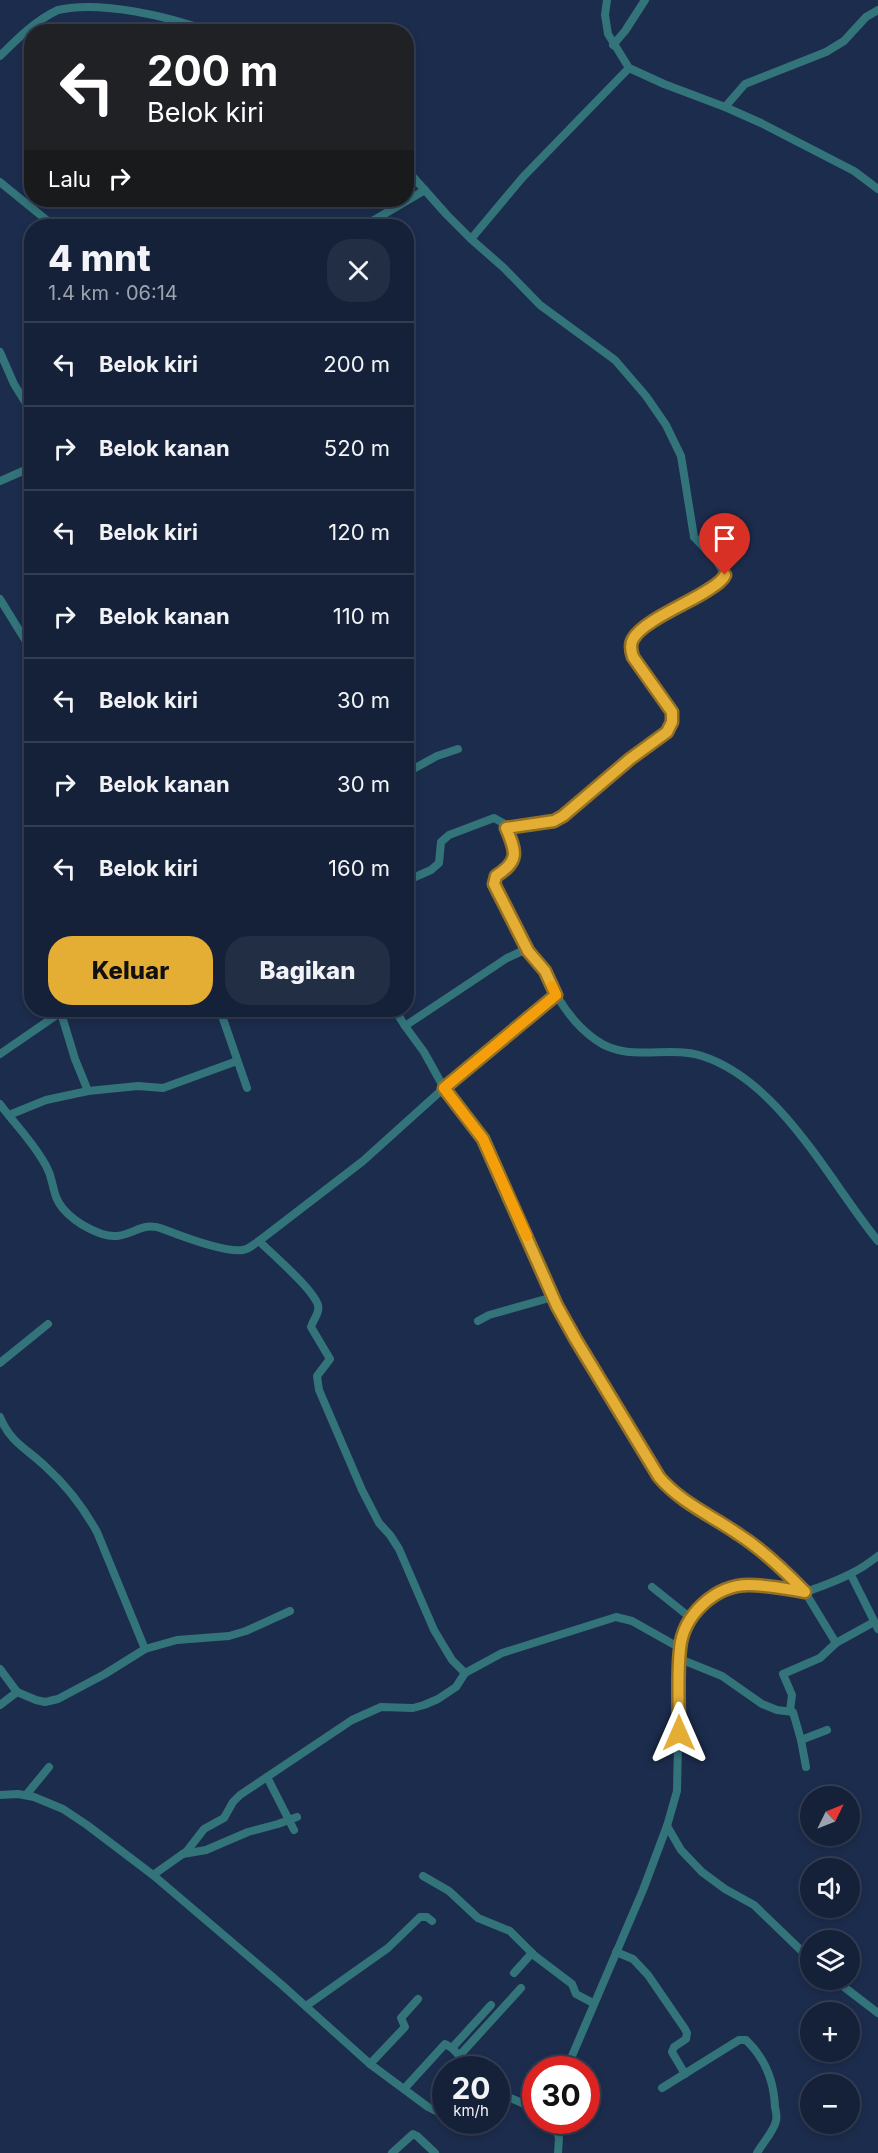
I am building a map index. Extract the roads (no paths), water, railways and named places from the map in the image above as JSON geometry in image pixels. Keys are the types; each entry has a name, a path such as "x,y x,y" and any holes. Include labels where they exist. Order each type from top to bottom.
{"street":[{"path":"607,0 606,26 613,45 629,68 761,123 854,171 878,189"},
{"path":"613,45 645,0"},
{"path":"37,24 59,9 102,5 143,9 188,24"},
{"path":"725,107 745,84 826,52 844,41 866,17 878,10"},
{"path":"0,56 24,34"},
{"path":"471,239 524,177 597,98 629,68"},
{"path":"414,178 471,239 540,305 615,360 646,396 666,425 681,456 694,537 716,560 725,575 723,580 701,595 649,623 633,639 633,657 672,712 672,722 667,732 630,759 563,816 554,821 506,828"},
{"path":"0,183 24,202"},
{"path":"414,196 425,190"},
{"path":"30,207 45,219"},
{"path":"376,219 396,207"},
{"path":"0,352 24,400"},
{"path":"0,481 24,470"},
{"path":"0,599 24,638"},
{"path":"414,769 437,756 458,749"},
{"path":"414,877 431,870 439,863 441,842 449,835 494,818 503,823 511,842 514,858 511,865 496,876 494,884 528,951 545,971 556,995 574,1020 606,1047 637,1053 700,1055 745,1079 765,1094 801,1137 878,1241"},
{"path":"405,1026 497,964 520,952 528,951"},
{"path":"0,1104 51,1173 58,1201 86,1227 103,1234 121,1237 145,1227 158,1227 229,1249 242,1250 259,1241 363,1161 444,1088 556,995"},
{"path":"0,1054 54,1017"},
{"path":"64,1017 72,1052 88,1091"},
{"path":"222,1017 247,1088"},
{"path":"399,1017 424,1052 444,1088 483,1139 553,1297 650,1465 664,1483 702,1512 758,1547 805,1592 836,1643"},
{"path":"9,1115 65,1094 138,1086 163,1088 237,1061"},
{"path":"259,1241 309,1292 318,1305 318,1313 311,1327 330,1359 317,1376 319,1390 362,1490 379,1523 399,1549 434,1630 452,1660 465,1673"},
{"path":"478,1321 489,1315 553,1297"},
{"path":"0,1363 48,1324"},
{"path":"0,1417 12,1440 36,1458 64,1485 88,1516 97,1532 145,1649"},
{"path":"572,2056 644,1890 677,1791 680,1648 692,1618 713,1596 733,1587 747,1585 805,1592 851,1575 878,1556"},
{"path":"790,1711 792,1695 782,1675 820,1658 836,1643 876,1625 851,1575"},
{"path":"652,1587 692,1618"},
{"path":"0,1669 17,1692 45,1702 62,1697 145,1649 177,1640 229,1636 246,1631 290,1611"},
{"path":"153,1875 182,1854 204,1829 224,1818 238,1797 352,1720 381,1707 414,1708 438,1699 456,1687 465,1673 502,1653 616,1617 632,1621 680,1648"},
{"path":"680,1659 722,1676 762,1704 795,1714 806,1767"},
{"path":"0,1705 17,1692"},
{"path":"801,1740 827,1730"},
{"path":"26,1795 49,1767"},
{"path":"267,1776 293,1819 294,1830"},
{"path":"0,1795 26,1795 54,1804 74,1815 153,1875 370,2064 432,2109"},
{"path":"182,1854 206,1850 254,1830 293,1819"},
{"path":"667,1826 681,1850 702,1872 754,1905 800,1949"},
{"path":"423,1876 449,1892 478,1918 510,1931 532,1953 572,1984 578,1996 593,2003"},
{"path":"306,2006 388,1948 420,1917 427,1917 432,1921"},
{"path":"616,1952 633,1959 648,1975 685,2029 686,2039 674,2047 672,2052 685,2074"},
{"path":"514,1973 532,1953"},
{"path":"404,2089 442,2046 447,2045 459,2056 521,1988"},
{"path":"847,1990 878,2013"},
{"path":"370,2064 405,2027 400,2018 418,1999"},
{"path":"452,2048 491,2005"},
{"path":"662,2088 739,2040 747,2040 755,2048 766,2067 772,2085 776,2122 757,2153"},
{"path":"392,2153 413,2134 435,2153"},
{"path":"558,2134 558,2153"}]}
